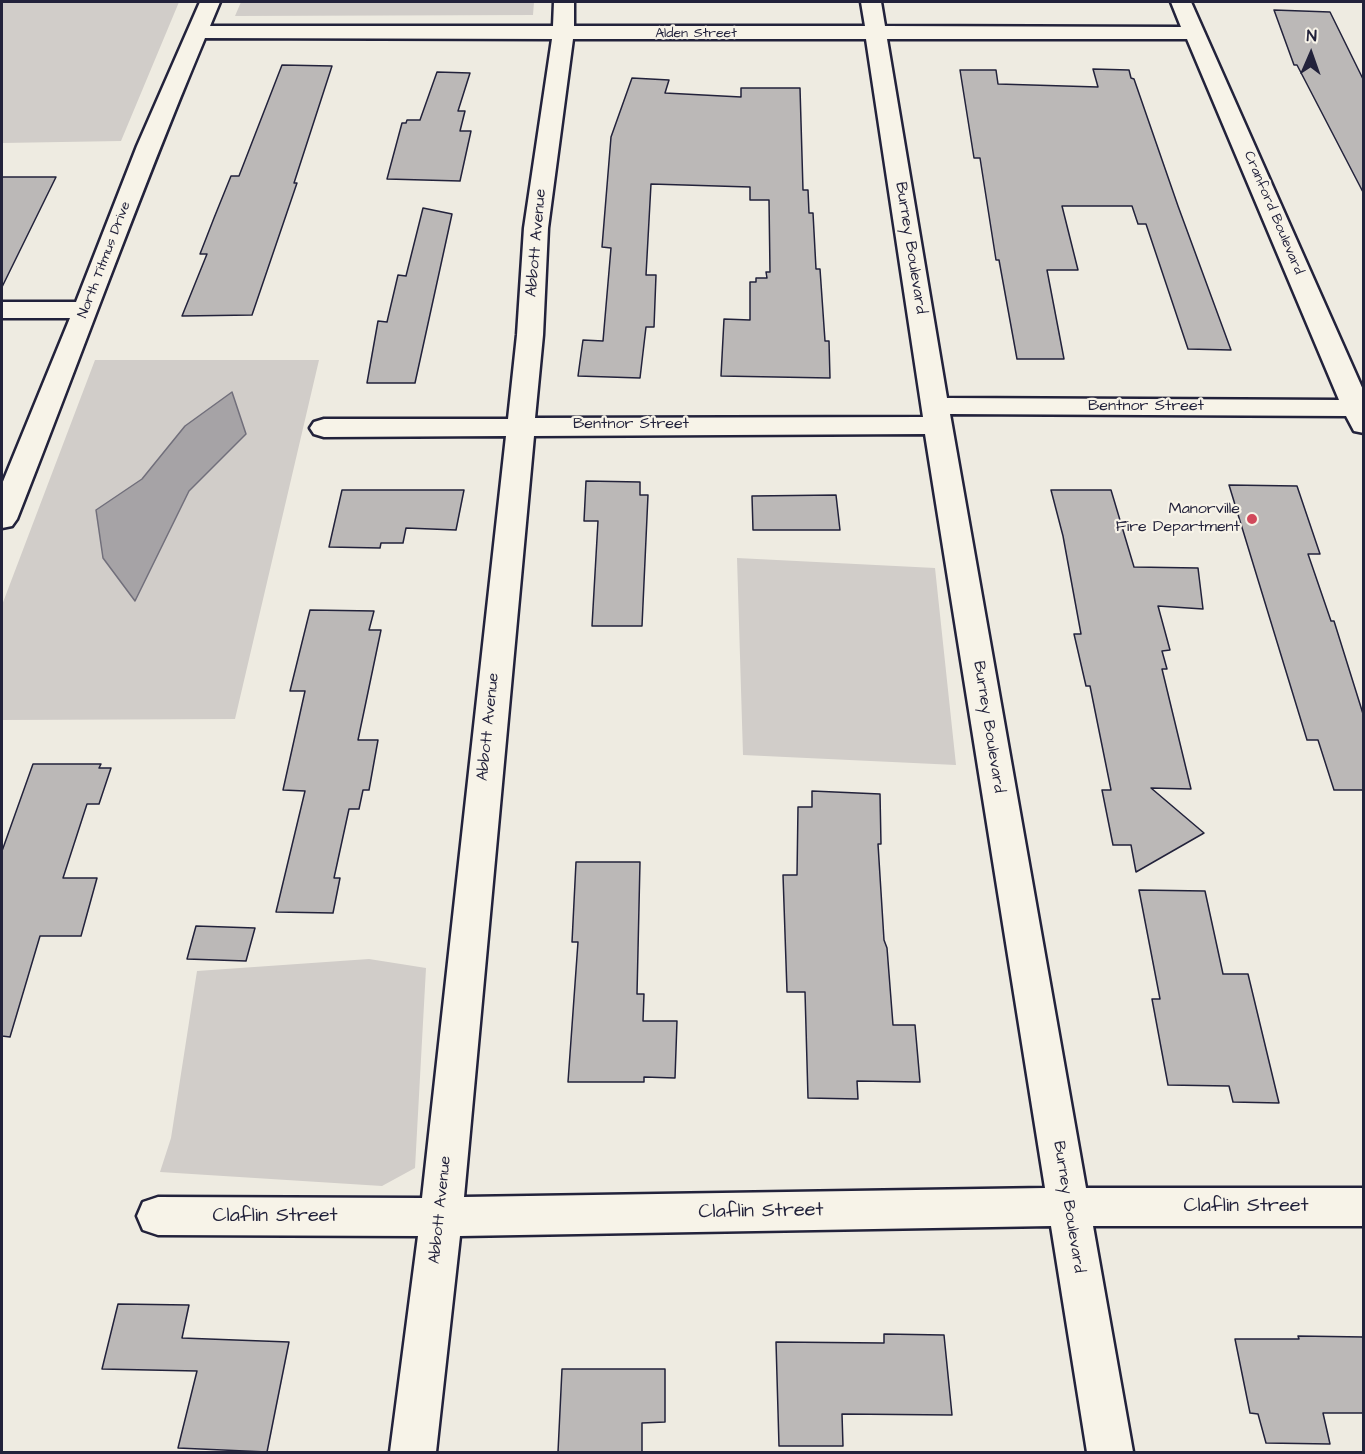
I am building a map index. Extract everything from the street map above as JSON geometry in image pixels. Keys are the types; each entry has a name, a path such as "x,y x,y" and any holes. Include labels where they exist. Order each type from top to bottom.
{"street":[{"name":"North Titmus Drive","path":"2,519 86,310 148,146 210,2"},
{"name":"Burney Boulevard","path":"871,2 936,416 1110,1452"},
{"name":"Cranford Boulevard","path":"1181,2 1360,416"},
{"name":"Alden Street","path":"198,32 564,17 877,34 1194,33"},
{"name":"Abbott Avenue","path":"413,1452 441,1217 519,425 530,335 536,228 564,17"},
{"path":"2,310 86,310"},
{"name":"Bentnor Street","path":"324,428 936,416 1360,416"},
{"name":"Claflin Street","path":"158,1216 441,1217 1068,1207 1364,1208"}],"shaded area":[{"path":"2,2 179,2 121,141 2,143"},
{"path":"241,2 534,2 533,15 235,16"},
{"path":"95,360 319,360 235,719 2,720 2,605","holes":["246,434 189,491 135,601 96,510 142,479"]},
{"path":"232,392 246,434 189,491 135,601 103,558 96,510 142,479 185,426"},
{"path":"737,558 935,568 956,765 743,755"},
{"path":"369,959 426,968 415,1168 382,1186 160,1172 171,1138 197,971"}],"building":[{"path":"1274,10 1330,12 1364,81 1364,194 1297,65 1294,65"},
{"path":"282,65 332,66 294,183 297,183 252,315 182,316 207,254 200,254 214,218 231,176 239,176"},
{"path":"1093,69 1129,70 1131,78 1134,79 1231,350 1188,349 1146,224 1138,224 1132,206 1062,206 1078,270 1047,270 1064,359 1017,359 999,260 996,260 980,158 974,158 960,70 996,70 998,84 1098,87"},
{"path":"437,72 470,73 458,111 465,111 460,131 471,131 460,181 387,179 402,123 406,123 407,120 420,120"},
{"path":"632,78 669,80 665,93 741,97 741,88 800,88 803,190 808,190 809,213 813,213 816,269 820,269 825,341 829,341 830,378 721,376 724,319 750,320 750,282 756,282 756,278 767,278 766,272 770,272 769,200 750,200 750,187 651,184 646,275 656,275 654,327 646,327 640,378 578,376 583,340 603,341 611,248 602,247 611,137"},
{"path":"2,177 56,177 2,287"},
{"path":"423,208 452,214 415,383 367,383 378,321 387,322 398,275 406,276"},
{"path":"586,481 640,482 640,495 648,495 642,626 592,626 598,521 584,521"},
{"path":"1229,485 1297,486 1320,554 1308,554 1331,621 1334,621 1364,717 1364,790 1334,790 1318,740 1307,740"},
{"path":"342,490 464,490 456,530 406,528 403,543 381,543 380,548 329,547"},
{"path":"1051,490 1111,490 1134,567 1198,568 1203,609 1158,606 1170,650 1162,651 1167,669 1162,669 1191,789 1151,788 1204,833 1136,872 1131,845 1113,845 1102,790 1111,790 1090,686 1086,686 1074,634 1081,634 1063,536"},
{"path":"836,495 840,530 753,530 752,496"},
{"path":"310,610 374,611 369,630 381,630 358,740 378,740 369,790 363,790 359,809 349,809 334,878 340,878 333,913 276,912 305,791 283,790 305,691 290,691"},
{"path":"33,764 101,764 99,768 111,768 99,804 87,804 63,878 97,878 81,936 40,936 10,1037 2,1036 2,851"},
{"path":"812,791 880,794 881,844 878,844 884,940 887,948 893,1025 915,1025 920,1082 857,1081 858,1099 808,1098 805,992 787,992 783,875 797,875 798,807 812,807"},
{"path":"576,862 640,862 637,994 644,994 643,1021 677,1021 675,1078 644,1077 644,1082 568,1082 578,942 572,942"},
{"path":"1139,890 1205,891 1223,974 1248,974 1279,1103 1233,1102 1229,1086 1168,1085 1152,999 1160,999"},
{"path":"196,926 255,928 246,961 187,959"},
{"path":"118,1304 189,1305 182,1338 289,1342 267,1452 178,1448 197,1371 102,1369"},
{"path":"884,1334 944,1335 952,1415 842,1414 843,1446 779,1446 776,1342 884,1343"},
{"path":"1298,1336 1364,1337 1364,1413 1323,1413 1330,1444 1266,1443 1258,1414 1250,1413 1235,1339 1299,1339"},
{"path":"562,1369 665,1369 665,1422 642,1423 642,1452 558,1452"}],"place":[{"name":"Manorville Fire Department","path":"1252,519"}]}
